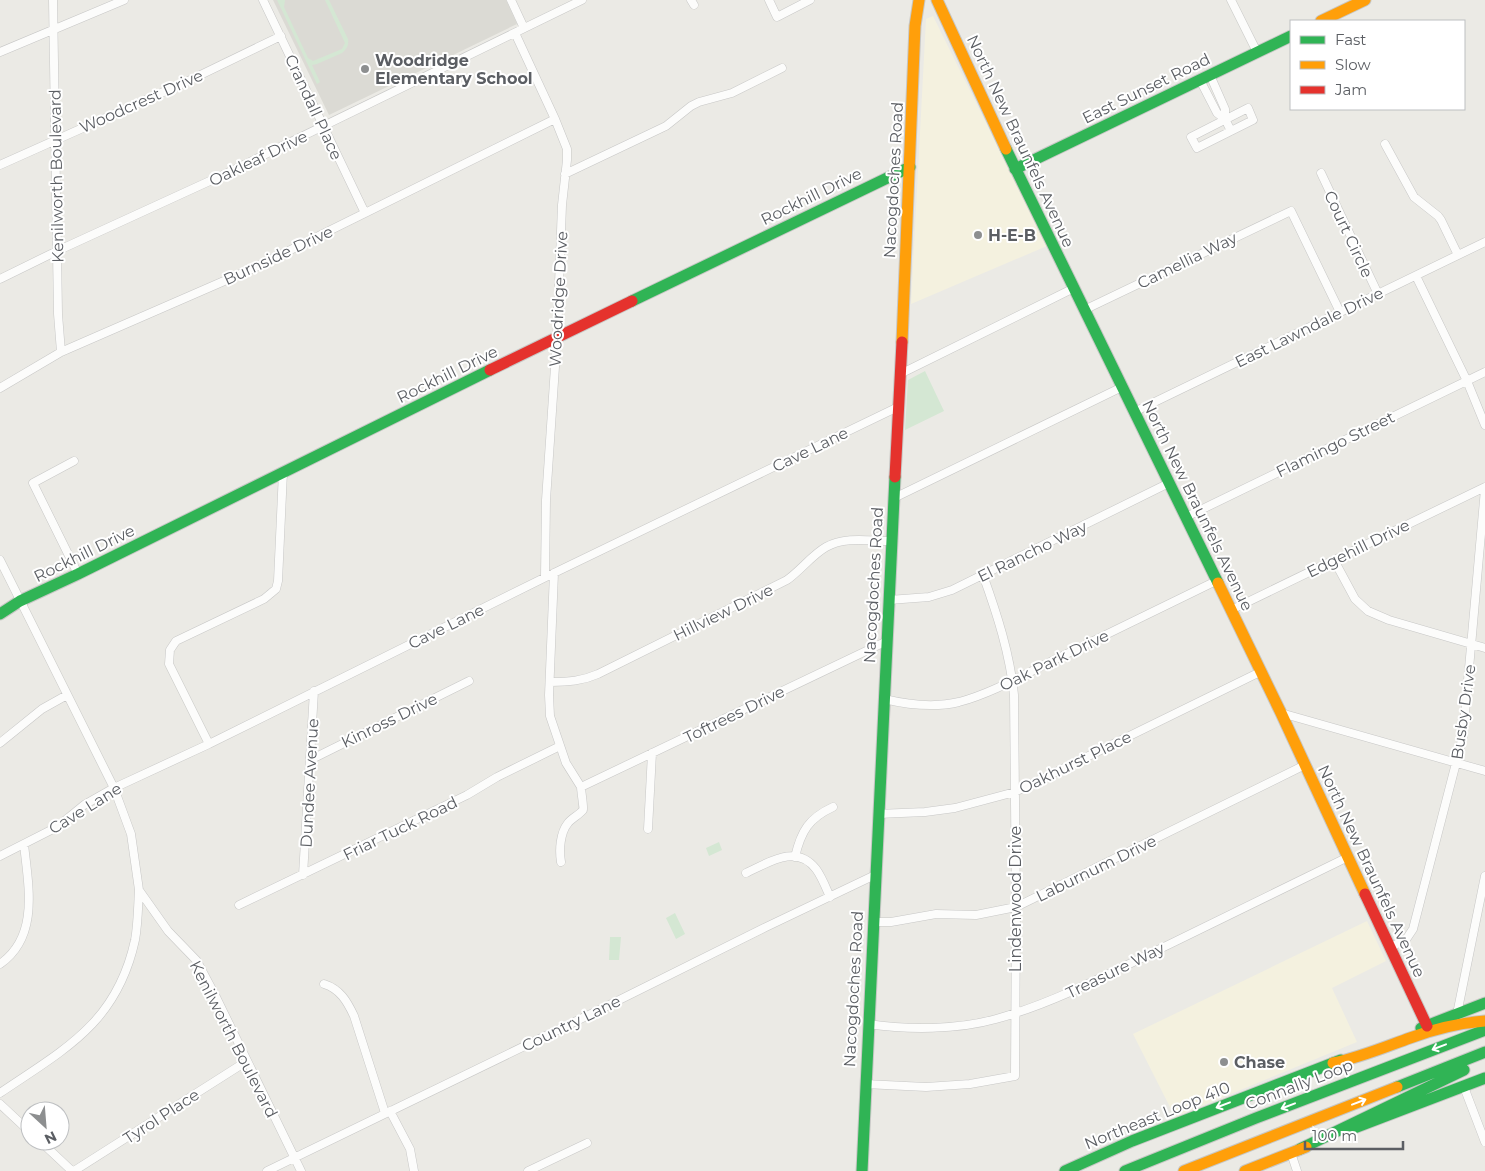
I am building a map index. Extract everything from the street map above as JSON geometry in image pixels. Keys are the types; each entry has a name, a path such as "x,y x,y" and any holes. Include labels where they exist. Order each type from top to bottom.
{"main road":[{"name":"Nacogdoches Road","path":"862,1171 910,167 915,26 919,0"},
{"name":"North New Braunfels Avenue","path":"937,0 1015,170 1281,713 1427,1026"},
{"path":"1323,20 1363,0"},
{"name":"East Sunset Road","path":"1015,170 1290,36"},
{"name":"Rockhill Drive","path":"0,614 20,601 557,337 910,167"},
{"name":"Northeast Loop 410","path":"1065,1171 1132,1141 1485,1004"},
{"path":"1333,1063 1346,1061 1464,1022 1485,1021"},
{"name":"Connally Loop","path":"1125,1171 1485,1030"},
{"path":"1184,1171 1485,1052"},
{"path":"1296,1151 1368,1114 1485,1059"},
{"path":"1245,1171 1485,1078"}],"street":[{"name":"Kenilworth Boulevard","path":"53,0 57,251 61,352"},
{"path":"0,52 124,0"},
{"name":"Crandall Place","path":"263,0 365,213"},
{"path":"511,0 524,28 582,0"},
{"path":"769,0 777,17 810,0"},
{"path":"1231,0 1257,52"},
{"name":"Oakleaf Drive","path":"0,279 198,187 524,28"},
{"name":"Woodridge Drive","path":"515,33 555,119 567,149 568,160 565,174 546,500 546,577"},
{"name":"Woodcrest Drive","path":"0,165 188,81 280,36"},
{"path":"565,174 666,126 699,102 732,93 782,68"},
{"path":"1205,77 1221,100 1225,109 1225,119 1231,131"},
{"path":"1205,77 1212,104 1217,113 1225,119"},
{"path":"1212,104 1221,100"},
{"path":"1248,108 1253,120 1197,148 1191,137 1205,130 1248,108"},
{"name":"Burnside Drive","path":"0,388 61,352 254,268 555,119"},
{"path":"1205,130 1211,141"},
{"path":"1385,144 1414,197 1441,220 1458,255"},
{"name":"Court Circle","path":"1321,173 1378,294"},
{"name":"Camellia Way","path":"1084,310 1291,211 1340,312"},
{"name":"East Lawndale Drive","path":"1134,412 1485,242"},
{"path":"1416,276 1485,425"},
{"path":"900,374 1074,288"},
{"name":"Flamingo Street","path":"1186,516 1485,372"},
{"path":"894,498 1122,387"},
{"name":"Cave Lane","path":"0,856 57,827 84,805 114,788 208,744 554,573 898,407"},
{"path":"74,461 33,483 78,574"},
{"path":"208,744 176,681 168,656 172,645 176,641 264,599 276,589 279,574 283,472"},
{"name":"El Rancho Way","path":"889,600 929,597 952,590 1169,484"},
{"name":"Edgehill Drive","path":"1231,610 1485,488"},
{"name":"Busby Drive","path":"1390,948 1407,938 1413,929 1463,736 1485,488"},
{"name":"Hillview Drive","path":"551,682 570,682 586,679 598,674 787,580 817,554 836,543 846,540 892,541"},
{"name":"Kenilworth Boulevard","path":"0,560 114,788 131,834 139,890 168,931 197,961 301,1171"},
{"path":"1334,560 1355,599 1368,611 1389,620 1485,648"},
{"path":"554,573 549,695 550,716 571,774 581,786 584,807 565,828 560,843 561,862"},
{"name":"Lindenwood Drive","path":"865,1084 926,1087 970,1084 1015,1076 1016,907 1012,680 999,620 983,575"},
{"name":"Oak Park Drive","path":"884,699 914,705 944,704 972,698 1216,581"},
{"name":"Toftrees Drive","path":"581,786 887,641"},
{"name":"Oakhurst Place","path":"878,814 925,812 955,808 1015,792 1260,672"},
{"name":"Kinross Drive","path":"310,760 469,681"},
{"name":"Dundee Avenue","path":"303,875 314,692"},
{"path":"0,743 42,709 68,695"},
{"path":"1281,713 1485,771"},
{"name":"Friar Tuck Road","path":"239,906 467,795 497,777 560,746"},
{"path":"648,830 652,753"},
{"name":"Laburnum Drive","path":"873,922 891,922 936,914 976,915 1016,907 1305,765"},
{"path":"795,857 799,839 810,822 819,813 833,807"},
{"path":"0,964 19,946 28,917 29,898 24,844"},
{"path":"746,873 777,858 795,857 812,864 818,871 830,897"},
{"name":"Treasure Way","path":"868,1024 923,1028 995,1020 1082,987 1348,857"},
{"name":"Country Lane","path":"267,1171 766,927 875,876"},
{"path":"1457,1014 1485,876"},
{"path":"0,1093 84,1035 107,1008 124,978 136,938 139,890"},
{"path":"324,984 337,990 348,1003 388,1112 410,1149 414,1171"},
{"name":"Tyrol Place","path":"73,1171 247,1061"},
{"path":"1464,1086 1485,1142"},
{"path":"0,1104 20,1123"},
{"path":"528,1171 587,1143"},
{"path":"51,1151 73,1171"},
{"path":"1296,1151 1297,1171"}],"shaded area":[{"name":"Woodridge Elementary School","path":"273,0 506,0 517,24 329,115"},
{"path":"933,16 1047,246 911,304 926,19"},
{"path":"1367,921 1386,961 1332,988 1357,1042 1175,1117 1133,1034"}],"green space":[{"path":"277,0 285,0 284,7 308,58 313,61 342,49 345,43 325,0 329,0 348,39 347,47 342,53 312,65 320,82 317,84"},
{"path":"925,371 944,411 905,430 908,380"},
{"path":"719,842 722,850 709,856 706,848"},
{"path":"675,913 685,934 676,939 666,918"},
{"path":"610,937 621,937 619,960 609,960"}],"traffic: fast":[{"path":"1015,169 1290,36"},
{"path":"1006,149 1218,583"},
{"path":"632,301 910,167"},
{"path":"0,614 20,601 490,370"},
{"path":"862,1171 895,477"},
{"path":"1421,1028 1485,1003"},
{"path":"1125,1171 1256,1118 1485,1030"},
{"path":"1397,1087 1485,1052"},
{"path":"1065,1171 1132,1141 1341,1060"},
{"path":"1300,1149 1464,1070"},
{"path":"1354,1128 1485,1078"}],"traffic: slow":[{"path":"902,342 915,26 919,0"},
{"path":"937,0 1006,149"},
{"path":"1323,20 1365,0"},
{"path":"1218,583 1365,894"},
{"path":"1333,1063 1437,1029 1485,1021"},
{"path":"1184,1171 1397,1087"},
{"path":"1245,1171 1306,1147"}],"traffic: jam":[{"path":"490,370 632,301"},
{"path":"895,477 902,342"},
{"path":"1365,894 1427,1026"}],"place":[{"name":"Woodridge Elementary School","path":"365,69"},
{"name":"H-E-B","path":"978,235"},
{"name":"Chase","path":"1224,1062"}]}
